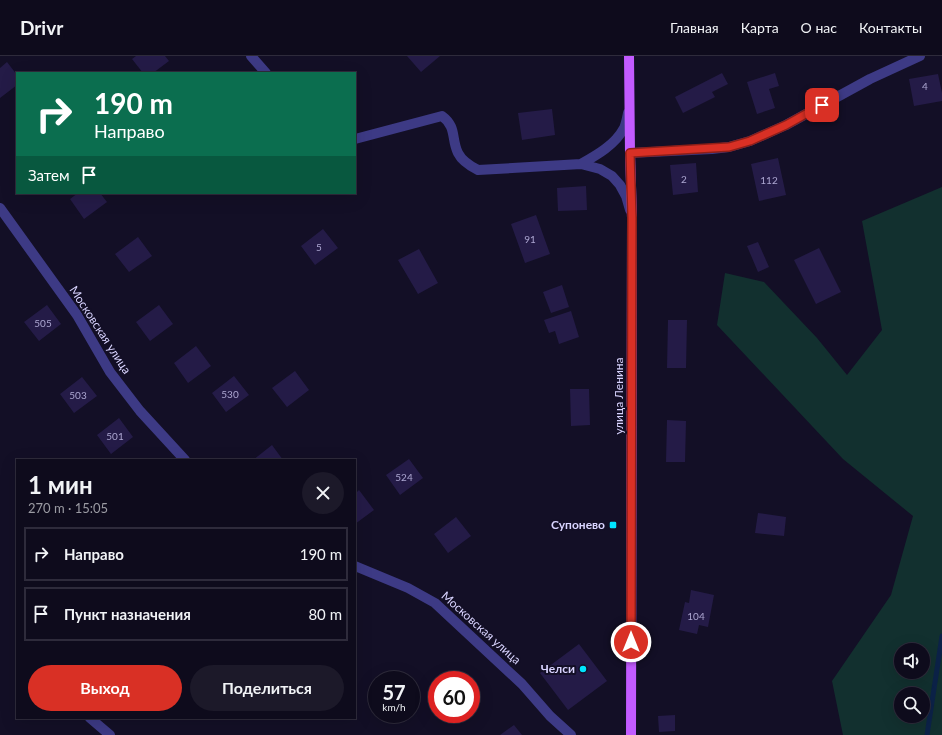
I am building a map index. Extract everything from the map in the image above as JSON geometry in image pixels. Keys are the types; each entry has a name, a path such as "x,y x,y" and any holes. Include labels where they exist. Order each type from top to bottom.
{"main road":[{"name":"улица Ленина","path":"629,56 632,218 631,735"}],"street":[{"path":"251,56 265,72"},
{"path":"630,153 712,149 729,147 750,141 786,125 870,79 920,56"},
{"path":"581,164 608,146 618,136 625,127 629,108"},
{"path":"356,139 442,116 449,121 458,154 466,164 478,170 581,164 600,169 612,176 620,185 626,196 632,218"},
{"name":"Московская улица","path":"0,208 77,315 110,372 140,411 183,459"},
{"name":"Московская улица","path":"356,566 408,588 435,602 522,684 550,716 571,735"},
{"path":"91,719 110,735"}],"green space":[{"path":"942,187 942,735 843,735 832,681 891,595 913,516 843,459 717,325 725,273 764,282 817,338 847,375 882,330 862,221"}],"building":[{"path":"136,56 165,56 169,61 154,72 142,72 132,59"},
{"path":"407,56 440,56 421,72"},
{"path":"7,62 16,74 16,86 0,98 0,68"},
{"path":"722,73 728,84 712,92 715,97 683,113 675,97"},
{"path":"775,73 779,86 769,89 775,108 757,114 747,82"},
{"path":"938,74 942,101 914,106 909,79"},
{"path":"552,109 555,135 522,140 518,113"},
{"path":"778,158 786,195 759,201 751,164"},
{"path":"696,163 698,192 673,195 670,165"},
{"path":"586,186 587,210 558,211 557,188"},
{"path":"77,194 101,194 107,202 84,219 70,199"},
{"path":"536,215 550,254 525,263 511,224"},
{"path":"323,229 338,248 315,265 301,246"},
{"path":"138,237 152,256 129,272 115,254"},
{"path":"758,242 769,267 758,272 747,246"},
{"path":"819,248 841,292 816,304 794,260"},
{"path":"419,249 438,283 418,294 398,260"},
{"path":"562,285 569,307 551,313 543,292"},
{"path":"47,305 61,324 39,341 24,322"},
{"path":"159,305 173,324 150,341 136,322"},
{"path":"571,311 579,337 559,344 555,331 549,333 544,320"},
{"path":"668,320 687,320 686,368 667,368"},
{"path":"196,346 211,366 188,383 174,363"},
{"path":"295,371 309,390 287,407 272,388"},
{"path":"234,376 249,395 226,412 212,393"},
{"path":"82,377 97,396 74,413 60,394"},
{"path":"570,389 589,389 590,425 571,426"},
{"path":"119,418 133,437 111,454 97,435"},
{"path":"667,420 686,421 685,462 666,462"},
{"path":"272,445 282,459 254,459"},
{"path":"409,459 423,478 400,495 386,475"},
{"path":"359,490 374,510 356,523 356,493"},
{"path":"758,513 786,517 784,536 755,533"},
{"path":"456,517 471,536 448,553 434,534"},
{"path":"691,590 714,595 708,627 699,625 697,634 679,630 685,602 689,603"},
{"path":"579,644 607,681 568,710 540,673"},
{"path":"675,715 675,731 659,732 658,716"},
{"path":"514,725 522,735 500,735"}],"waterway":[{"path":"927,735 942,636"}],"place":[{"name":"Супонево","path":"613,525"},
{"name":"Челси","path":"583,669"}],"route":[{"path":"631,642 632,218 630,153 729,147 750,141 786,125 822,105"}]}
